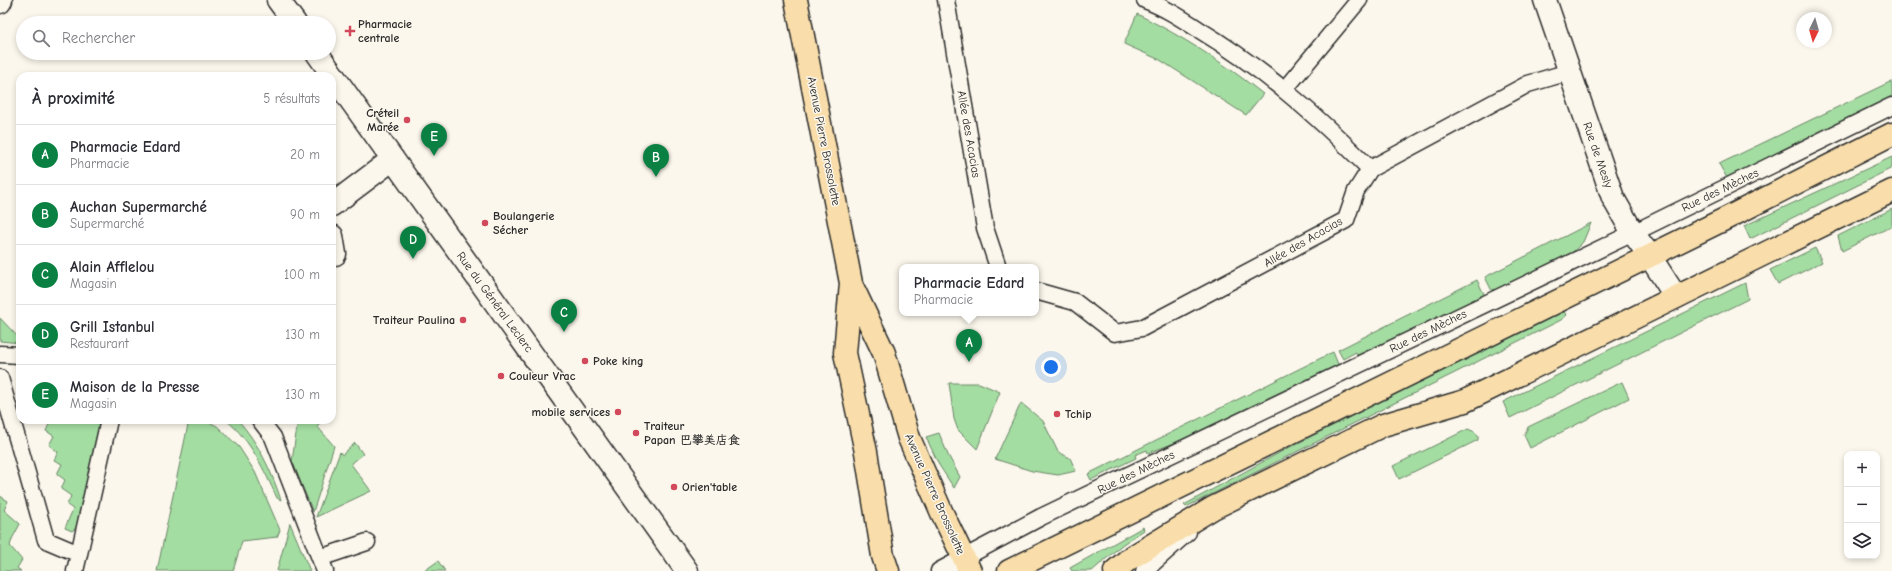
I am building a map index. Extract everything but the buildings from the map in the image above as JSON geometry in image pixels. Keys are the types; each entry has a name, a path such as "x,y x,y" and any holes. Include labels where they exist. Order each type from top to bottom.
{"main road":[{"name":"Avenue Pierre Brossolette","path":"796,0 851,283 884,353 908,438 967,564"},
{"path":"1009,571 1649,255 1727,218 1892,134"},
{"path":"1115,571 1130,559 1213,508 1383,425 1465,402 1892,191"},
{"name":"Avenue Pierre Brossolette","path":"851,283 846,353 866,452 883,556 888,571"}],"street":[{"name":"Rue de Mesly","path":"1545,0 1613,198 1633,233 1676,297"},
{"path":"280,1 290,16"},
{"name":"Rue du Général Leclerc","path":"322,60 331,72"},
{"name":"Rue du Général Leclerc","path":"336,80 687,571"},
{"path":"336,202 393,159"}],"lane":[{"name":"Allée des Acacias","path":"946,0 985,228 997,264"},
{"path":"1285,89 1359,0"},
{"path":"1155,2 1232,49 1285,89 1332,131 1370,169"},
{"name":"Allée des Acacias","path":"1039,292 1075,302 1115,334 1142,328 1346,220 1356,191 1370,169 1528,84 1569,72"},
{"name":"Rue des Mèches","path":"939,571 967,564 1041,517 1633,233 1892,106"},
{"path":"0,354 16,355"},
{"path":"0,378 46,540 79,554"},
{"path":"75,571 108,424"},
{"path":"263,424 273,437 322,565 367,542"},
{"path":"1144,571 1213,508"}],"green space":[{"path":"1137,14 1170,31 1202,51 1263,94 1246,115 1160,60 1124,44"},
{"path":"1892,81 1892,96 1727,178 1719,164"},
{"path":"1892,157 1892,168 1750,239 1744,226"},
{"path":"1892,209 1892,226 1842,251 1838,236"},
{"path":"1591,223 1583,242 1571,254 1493,293 1485,277"},
{"path":"1815,248 1822,262 1778,284 1770,270"},
{"path":"1477,280 1485,296 1360,359 1356,352 1343,359 1338,350"},
{"path":"1745,283 1748,299 1510,418 1503,402"},
{"path":"1560,312 1564,312 1567,315 1561,320 1186,507 1184,505 1288,448"},
{"path":"0,318 16,335 16,343 0,341"},
{"path":"1333,352 1340,369 1211,429 1148,453 1147,450 1135,455 1136,458 1091,480 1088,474"},
{"path":"1622,382 1629,398 1530,448 1524,435 1528,427"},
{"path":"949,383 979,383 1000,392 977,449 958,430 954,419"},
{"path":"1021,403 1043,421 1058,452 1070,458 1076,471 1058,475 1032,471 995,459"},
{"path":"49,424 100,424 79,526 72,531 65,528 73,509 67,505 71,496 61,489 65,480 57,474 62,464 54,460 58,452 49,445 54,436 46,431"},
{"path":"188,424 213,424 239,447 255,472 280,530 277,537 242,541 233,571 157,571"},
{"path":"230,424 241,424 252,438 269,468 281,500 277,498 262,466 250,446"},
{"path":"297,424 319,424 317,426 334,446 313,512 292,461"},
{"path":"1468,429 1475,432 1478,436 1478,440 1399,479 1393,466"},
{"path":"939,433 948,455 960,477 954,488 939,465 926,437"},
{"path":"355,443 363,454 351,464 371,491 316,517 340,452 342,455"},
{"path":"0,496 8,501 4,510 20,524 10,546 22,560 17,568 21,571 0,571"},
{"path":"290,523 310,571 277,571"},
{"path":"1143,527 1144,530 1123,544 1092,571 1072,571 1070,568"},
{"path":"438,561 445,571 424,571"}],"place":[{"name":"Pharmacie centrale","path":"350,31"},
{"name":"Créteil Marée","path":"407,120"},
{"name":"Maison de la Presse","path":"434,156"},
{"name":"Auchan Supermarché","path":"656,177"},
{"name":"Boulangerie Sécher","path":"485,223"},
{"name":"Grill Istanbul","path":"413,259"},
{"name":"Traiteur Paulina","path":"463,320"},
{"name":"Alain Afflelou","path":"564,332"},
{"name":"Poke king","path":"585,361"},
{"name":"Pharmacie Edard","path":"969,362"},
{"name":"Couleur Vrac","path":"501,376"},
{"name":"mobile services","path":"618,412"},
{"name":"Tchip","path":"1057,414"},
{"name":"Traiteur Papan 巴攀美店食","path":"636,433"},
{"name":"Orien'table","path":"674,487"}]}
